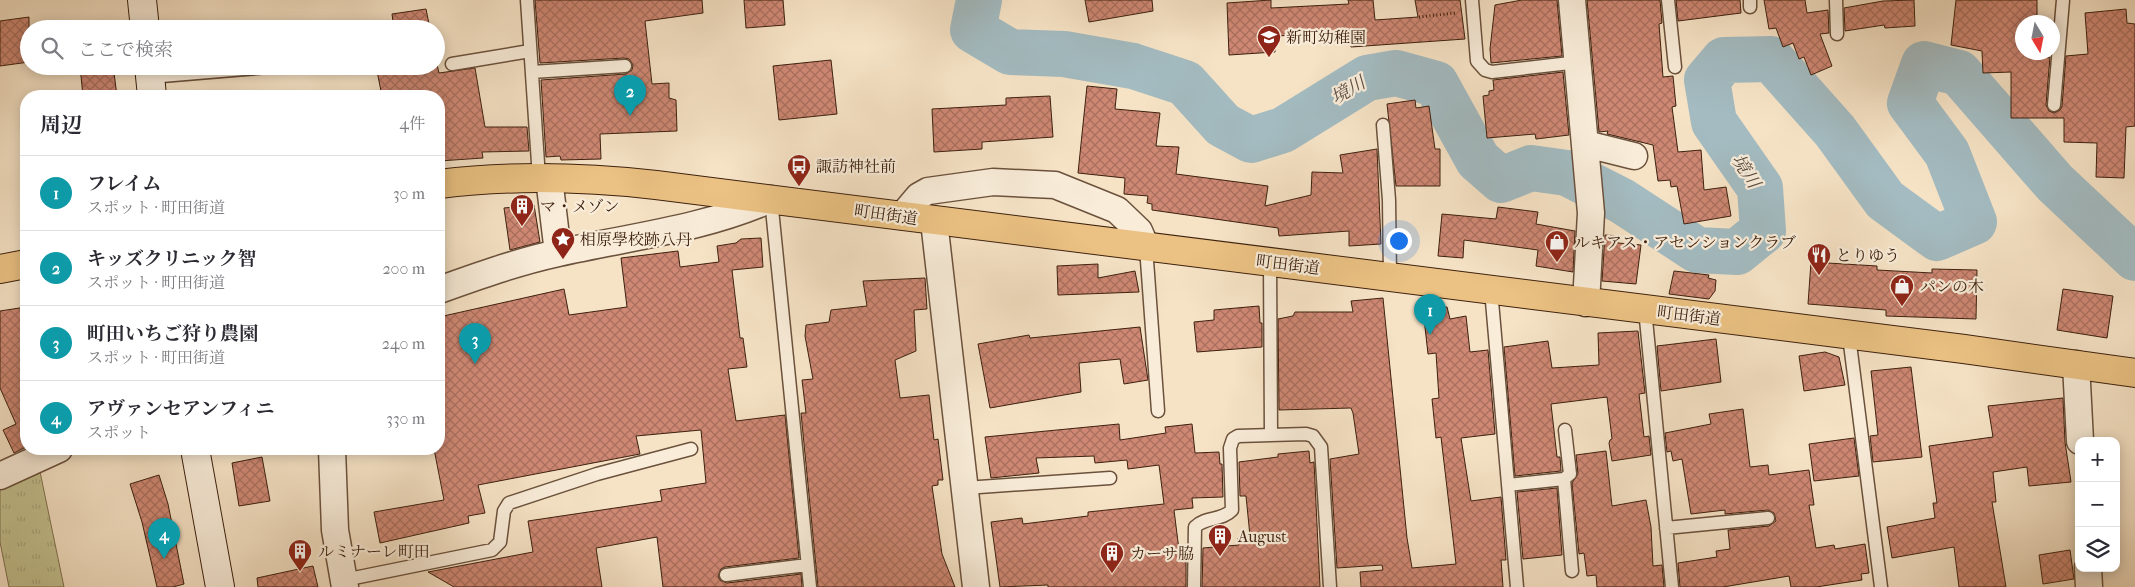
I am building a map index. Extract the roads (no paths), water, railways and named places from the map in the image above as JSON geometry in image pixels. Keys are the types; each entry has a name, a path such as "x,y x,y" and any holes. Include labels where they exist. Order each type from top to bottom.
{"main road":[{"name":"町田街道","path":"445,184 544,178 608,180 1390,277 2135,373"},
{"path":"0,269 20,265"}],"street":[{"path":"142,0 144,20"},
{"path":"1572,0 1587,149 1591,213 1590,267 1586,303"},
{"path":"1587,149 1634,156"},
{"path":"544,178 558,253"},
{"path":"902,216 919,196 928,191 993,182 1055,186 1117,210 1139,231 1146,247"},
{"path":"445,288 517,262 704,223 738,214 771,199"},
{"path":"934,221 976,587"},
{"path":"2076,364 2080,437"},
{"path":"0,476 46,455"},
{"path":"196,455 220,587"},
{"path":"332,455 335,530 344,584"},
{"path":"2088,572 2089,587"}],"lane":[{"path":"527,0 532,72 544,178"},
{"path":"1668,0 1675,67"},
{"path":"1836,0 1837,34"},
{"path":"2054,106 2063,0"},
{"path":"1473,6 1477,61 1485,70 1492,72 1579,62"},
{"path":"452,64 530,51"},
{"path":"532,72 625,66"},
{"path":"151,80 197,75"},
{"path":"1383,126 1390,200 1390,277"},
{"path":"771,199 810,587"},
{"path":"1146,247 1158,411"},
{"path":"1270,262 1271,435"},
{"path":"1491,290 1516,587"},
{"path":"1645,310 1672,587"},
{"path":"1849,336 1881,587"},
{"path":"1508,485 1564,479 1570,474 1565,430"},
{"path":"1194,587 1195,526 1203,520 1223,517 1232,510 1230,443 1238,436 1306,434 1313,436 1321,447 1330,587"},
{"path":"344,584 492,550 500,542 504,511 509,503 597,474 691,449"},
{"path":"965,488 1110,478"},
{"path":"1564,479 1572,571"},
{"path":"1666,528 1768,518"},
{"path":"726,575 807,565"}],"waterway":[{"name":"境川","path":"979,0 973,30 1010,52 1064,54 1133,66 1185,83 1223,125 1251,140 1283,130 1367,78 1396,73 1436,84 1478,160 1501,180 1531,168 1567,173 1622,201 1697,250 1737,252 1763,231 1760,188 1714,122 1707,80 1724,60 1771,59 1835,131 1885,200 1937,238 1974,222 1947,153 1910,103 1924,64 1959,73 2055,183 2135,258"}],"place":[{"name":"新町幼稚園","path":"1269,58"},
{"name":"キッズクリニック智","path":"630,116"},
{"name":"諏訪神社前","path":"799,187"},
{"name":"マ・メゾン","path":"522,227"},
{"name":"相原學校跡八丹","path":"563,260"},
{"name":"ルキアス・アセンションクラブ","path":"1557,263"},
{"name":"とりゆう","path":"1819,276"},
{"name":"パンの木","path":"1902,307"},
{"name":"フレイム","path":"1430,335"},
{"name":"町田いちご狩り農園","path":"475,364"},
{"name":"August","path":"1220,557"},
{"name":"アヴァンセアンフィニ","path":"164,559"},
{"name":"ルミナーレ町田","path":"300,572"},
{"name":"カーサ脇","path":"1112,574"}]}
